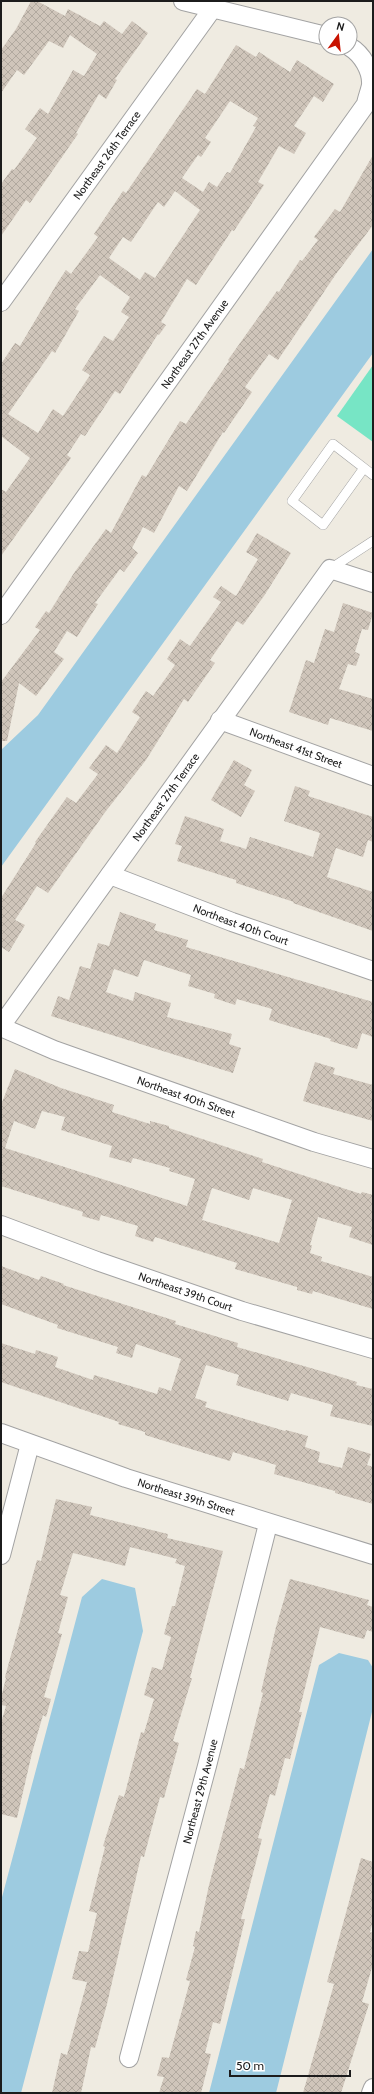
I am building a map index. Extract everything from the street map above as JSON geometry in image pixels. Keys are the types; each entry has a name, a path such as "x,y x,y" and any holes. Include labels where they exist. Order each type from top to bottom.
{"street":[{"path":"183,1 318,34"},
{"name":"Northeast 26th Terrace","path":"1,302 213,8"},
{"name":"Northeast 27th Avenue","path":"1,616 366,104 371,84 367,67 358,54"},
{"path":"330,569 373,583"},
{"name":"Northeast 27th Terrace","path":"1,1026 330,569"},
{"name":"Northeast 41st Street","path":"220,720 373,776"},
{"name":"Northeast 40th Court","path":"110,875 232,922 373,971"},
{"name":"Northeast 40th Street","path":"1,1026 54,1050 292,1134 373,1159"},
{"name":"Northeast 39th Court","path":"1,1225 97,1261 242,1311 373,1349"},
{"name":"Northeast 39th Street","path":"1,1432 30,1444 126,1478 268,1524 373,1555"},
{"path":"1,1555 30,1444"},
{"name":"Northeast 29th Avenue","path":"129,2058 207,1766 268,1524"},
{"path":"371,2093 373,2088"}],"lane":[{"path":"364,468 323,525 292,501 334,444 373,475"},
{"path":"330,569 373,541"}],"green space":[{"path":"373,365 373,442 337,416"}],"water":[{"path":"373,249 373,353 1,867 1,750 38,715"},
{"path":"102,1579 135,1588 143,1631 21,2093 1,2093 1,1901 82,1597"},
{"path":"339,1653 368,1660 373,1668 373,1708 276,2093 209,2093 319,1665"}],"building":[{"path":"31,1 37,1 65,16 68,9 100,26 104,21 122,34 132,21 148,33 115,79 117,80 106,99 99,94 76,133 78,134 30,203 26,200 1,236 1,184 12,169 14,170 37,138 25,129 40,108 48,114 73,70 84,76 97,54 70,35 63,48 49,41 24,75 17,70 1,93 1,50 16,29"},
{"path":"236,45 256,57 259,52 290,72 297,60 334,84 323,102 314,96 294,126 306,133 294,154 279,146 258,182 264,185 234,231 232,230 196,285 187,279 161,322 166,325 159,335 158,334 120,394 115,391 85,436 81,434 67,455 71,458 1,556 1,489 6,492 30,458 1,436 1,364 15,343 20,346 66,270 71,274 98,237 94,234 123,191 126,193 197,89 205,94","holes":["230,101 258,118 253,126 256,127 230,173 227,172 217,187 209,182 203,192 182,178 198,155 201,157 211,142 205,138","175,191 200,210 155,278 145,272 140,280 109,258 123,237 131,242 158,202 164,207","100,275 130,297 121,312 129,317 113,341 104,336 82,370 90,375 63,416 53,409 38,433 8,414 52,351 55,353 79,311 75,309"]},
{"path":"373,155 373,225 336,274 278,360 269,354 245,387 252,392 224,433 223,432 187,491 179,486 154,533 143,527 132,548 138,553 124,572 120,569 95,603 98,604 77,637 67,631 54,652 64,659 36,696 19,683 7,741 1,741 1,682 40,630 35,627 46,611 49,613 74,573 106,529 111,533 142,475 146,477 180,421 186,424 229,361 228,360 277,291 279,292 300,260 302,261 318,240 314,237 335,209 340,212"},
{"path":"257,533 291,553 264,596 243,625 237,621 210,660 215,663 188,702 184,699 146,760 106,811 48,893 37,886 15,920 25,925 9,952 1,947 1,898 36,843 35,842 67,797 76,803 98,774 89,768 106,745 117,753 140,717 132,712 146,691 153,696 175,665 167,659 180,639 190,646 221,602 213,597 221,586 236,596 258,559 246,552"},
{"path":"343,603 373,613 368,630 362,629 355,652 360,654 356,666 348,664 339,689 373,699 373,731 330,718 328,725 289,712 306,660 314,663 325,629 334,632"},
{"path":"234,760 252,770 244,785 255,791 241,817 211,800"},
{"path":"295,786 310,791 308,796 373,817 373,842 368,840 363,857 336,848 327,877 373,892 373,931 293,903 294,902 236,883 236,880 177,861 182,846 175,844 185,816 224,829 220,841 246,849 250,837 313,857 320,833 284,821"},
{"path":"120,912 156,924 154,930 188,940 186,947 373,1002 373,1037 362,1033 357,1049 330,1041 331,1039 269,1020 272,1009 237,999 235,1005 214,998 215,994 188,986 191,975 144,960 138,977 114,969 106,992 133,1001 135,992 171,1003 167,1017 232,1034 229,1044 241,1048 233,1073 51,1016 58,996 69,1000 80,966 90,969 98,943 109,946"},
{"path":"315,1062 335,1068 333,1074 373,1085 373,1121 303,1101"},
{"path":"15,1069 61,1088 114,1105 112,1112 150,1124 150,1121 169,1126 169,1128 263,1159 262,1162 361,1194 362,1192 373,1195 373,1245 349,1237 352,1227 318,1217 310,1245 312,1245 310,1253 322,1257 321,1261 373,1277 373,1309 313,1291 312,1294 297,1290 297,1287 235,1269 237,1263 155,1237 153,1242 135,1236 138,1226 101,1215 99,1221 82,1216 83,1212 1,1186 1,1105","holes":["42,1111 65,1117 61,1130 112,1146 109,1157 131,1163 133,1158 170,1168 169,1171 195,1179 187,1206 5,1148 14,1121 35,1129","212,1188 249,1200 253,1188 292,1200 279,1243 202,1220"]},
{"path":"1,1266 39,1280 41,1276 64,1284 63,1285 176,1321 175,1324 238,1343 237,1347 328,1373 357,1382 356,1385 373,1389 373,1426 330,1416 333,1405 291,1393 288,1401 236,1385 239,1375 206,1365 195,1398 207,1402 205,1407 285,1431 308,1436 305,1447 320,1452 318,1462 342,1468 348,1447 371,1454 367,1465 373,1467 373,1504 335,1493 335,1491 274,1474 276,1465 233,1452 230,1461 145,1435 145,1432 118,1424 119,1422 1,1382 1,1343 35,1354 36,1350 58,1357 55,1367 93,1380 94,1375 157,1394 159,1387 171,1391 181,1359 136,1344 132,1358 116,1353 118,1347 57,1328 58,1325 1,1304"},
{"path":"56,1499 92,1507 90,1515 168,1534 167,1538 223,1551 190,1678 192,1678 173,1741 179,1743 164,1798 160,1797 144,1857 141,1856 107,2004 95,2048 91,2047 81,2093 52,2093 61,2053 67,2055 87,1982 72,1979 79,1951 88,1952 97,1913 89,1911 105,1847 103,1846 119,1795 124,1797 141,1732 144,1733 154,1699 144,1695 152,1667 162,1670 171,1637 164,1634 172,1606 175,1606 185,1566 175,1563 177,1559 130,1547 125,1566 73,1553 60,1595 68,1597 58,1633 62,1634 44,1697 51,1699 46,1717 43,1715 32,1753 17,1818 1,1814 1,1723 6,1706 1,1705 1,1698 5,1677 37,1560 41,1561"},
{"path":"290,1579 369,1600 367,1605 373,1607 373,1632 367,1630 364,1639 320,1627 299,1712 302,1712 290,1759 285,1758 275,1796 270,1794 258,1838 262,1839 241,1919 245,1919 220,2024 213,2022 205,2053 211,2054 201,2093 159,2093 164,2077 157,2076 162,2057 169,2058 190,1981 186,1980 195,1947 193,1946 196,1931 199,1932 209,1885 240,1768 244,1769 263,1693 261,1692 276,1627"},
{"path":"361,1858 373,1862 373,1921 370,1932 373,1933 373,1964 362,2002 369,2004 341,2093 303,2093 334,1984 327,1982"}]}
